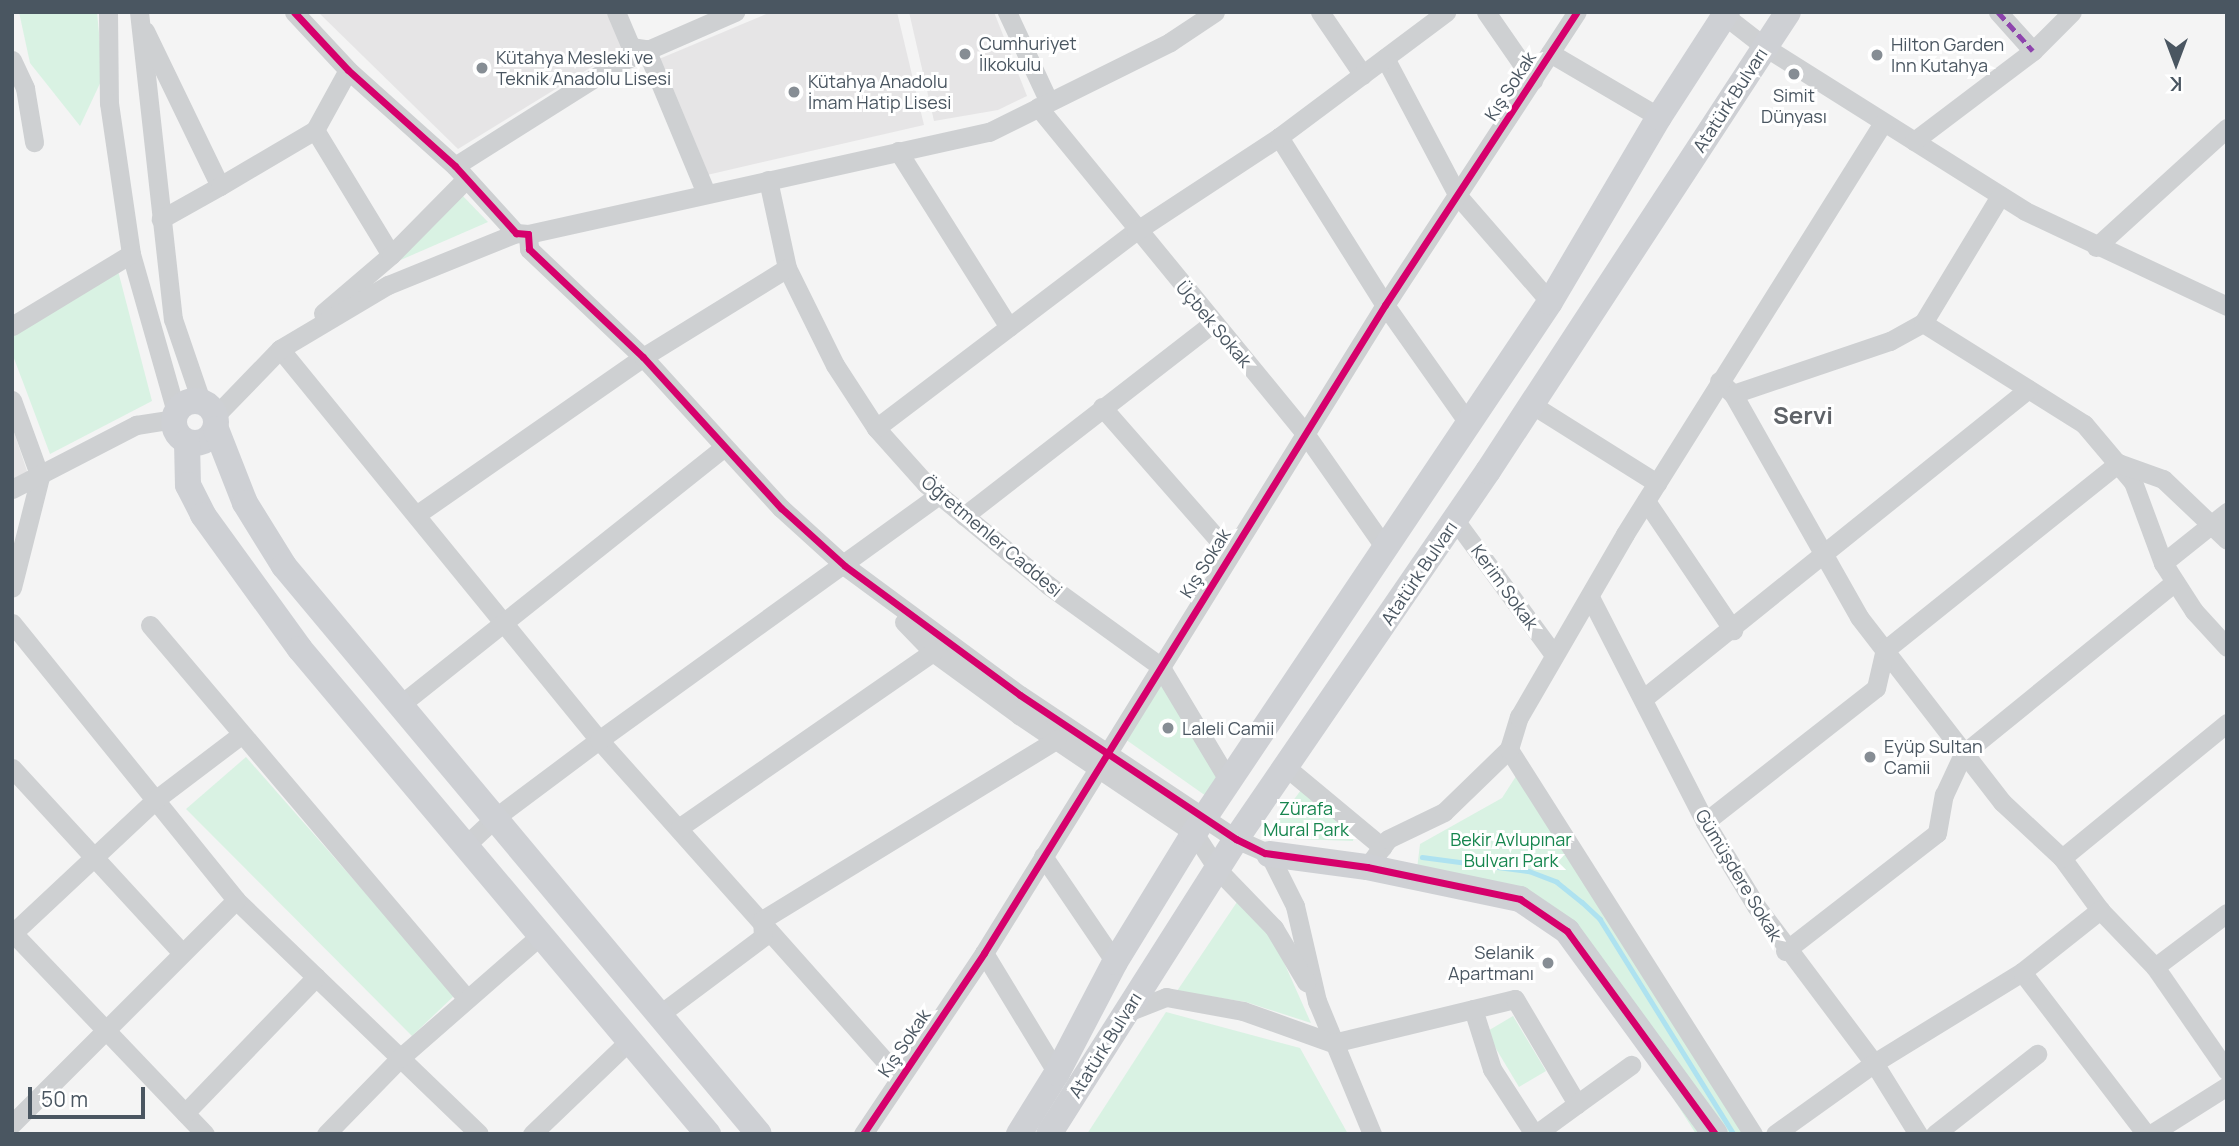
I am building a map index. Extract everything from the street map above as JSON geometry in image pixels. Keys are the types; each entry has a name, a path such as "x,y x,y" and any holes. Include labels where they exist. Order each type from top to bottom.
{"main road":[{"name":"Atatürk Bulvarı","path":"1049,1134 1236,839 1455,520 1788,12"},
{"name":"Atatürk Bulvarı","path":"1019,1134 1057,1073 1115,962 1200,826 1383,545 1469,424 1550,302 1658,117 1723,14"},
{"path":"702,1132 542,934 300,649 203,515 188,485 179,428 187,403 210,413 234,479 261,534 400,705 759,1134"},
{"path":"179,428 201,443 210,413"},
{"path":"1269,854 1375,857 1520,899 1567,931 1709,1131"}],"street":[{"path":"12,489 40,477 136,425 179,428 131,254 110,103 108,12"},
{"path":"294,12 348,71 460,173 522,234 529,249 643,357 723,448 845,566 874,590 1110,753 1200,826 1218,870 1274,928 1317,1002"},
{"path":"616,12 631,47 646,49"},
{"path":"139,16 173,319 210,413 280,349 391,256 460,173 646,49 735,12"},
{"name":"Üçbek Sokak","path":"1007,12 1043,105 1136,231 1306,435 1383,545"},
{"path":"280,349 388,285 522,234 989,132 1170,41 1215,12"},
{"path":"1320,12 1363,75"},
{"path":"876,428 1136,231 1279,137 1446,12"},
{"path":"1486,12 1533,80"},
{"name":"Kış Sokak","path":"863,1134 984,953 1110,753 1229,552 1306,435 1385,306 1577,12"},
{"path":"1998,12 2033,51"},
{"path":"1914,141 2033,51 2072,12"},
{"path":"1723,14 1765,47 2000,195 2096,247 2227,306"},
{"path":"139,16 220,186"},
{"path":"646,49 706,193"},
{"path":"1550,53 1658,117"},
{"path":"1385,58 1458,196 1550,302"},
{"path":"12,60 25,88 34,142"},
{"path":"161,219 315,130 348,71"},
{"path":"1287,768 1375,857 1388,839 1444,812 1509,750 1519,717 1554,655 1657,483 1726,387 1884,122"},
{"path":"2096,247 2227,128"},
{"path":"315,130 391,256"},
{"path":"1279,137 1385,306 1469,424"},
{"path":"898,152 1009,327"},
{"name":"Öğretmenler Caddesi","path":"768,180 787,268 835,365 876,428 940,495 964,516 1048,585 1160,666 1230,783"},
{"path":"1726,387 1890,341 1923,323 2000,195"},
{"path":"12,326 131,254"},
{"path":"416,516 643,357 787,268"},
{"path":"964,516 1213,323"},
{"path":"1923,323 2084,424 2133,482 2162,563 2227,647"},
{"path":"280,349 599,740 680,827 899,1077"},
{"path":"1726,387 1823,556 1885,650 2002,802 2062,858 2100,910 2155,967 2227,1071"},
{"path":"1644,698 1733,630 2028,389"},
{"path":"12,400 40,477 12,588"},
{"path":"1531,404 1657,483"},
{"path":"1102,407 1229,552"},
{"path":"400,705 723,448"},
{"path":"2118,463 2163,479 2227,540"},
{"path":"1705,822 1876,688 1885,650 2118,463"},
{"path":"466,845 496,817 599,740 845,566 940,495"},
{"path":"1646,501 1733,630"},
{"path":"2162,563 2227,512"},
{"name":"Kerim Sokak","path":"1455,520 1554,655"},
{"path":"1785,951 1937,833 1944,795 1963,754 2175,582"},
{"path":"874,590 933,652 1098,770 1200,826 1269,854 1295,906 1317,1002 1373,1134"},
{"name":"Gümüşdere Sokak","path":"1590,597 1644,698 1705,822 1785,951 1874,1063 1918,1134"},
{"path":"12,623 236,900 479,1134"},
{"path":"149,625 467,999"},
{"path":"680,827 933,652"},
{"path":"2062,858 2227,723"},
{"path":"205,1134 13,933 155,800 243,734"},
{"path":"762,920 1056,740"},
{"path":"1509,750 1753,1134"},
{"path":"12,768 183,953"},
{"path":"1043,856 1115,962"},
{"path":"16,1113 105,1031 236,900"},
{"path":"1775,1134 1874,1063 2022,972 2100,910"},
{"path":"2155,967 2227,913"},
{"path":"660,1014 763,937 762,920"},
{"path":"326,1134 400,1058 542,934"},
{"path":"984,953 1057,1073"},
{"path":"2022,972 2146,1134"},
{"path":"185,1113 316,977"},
{"path":"1125,1013 1166,996 1243,1011 1333,1043 1515,999 1577,1104"},
{"path":"1473,1009 1492,1069 1535,1134 1631,1065"},
{"path":"532,1134 630,1040"},
{"path":"1935,1134 2037,1054"},
{"path":"2151,1134 2227,1086"}],"shaded area":[{"name":"Kütahya Mesleki ve Teknik Anadolu Lisesi","path":"318,12 609,12 624,47 458,149"},
{"name":"Kütahya Anadolu İmam Hatip Lisesi","path":"771,12 897,12 924,125 707,175 659,59"},
{"name":"Cumhuriyet İlkokulu","path":"909,12 994,12 1027,96 998,110 934,121"},
{"path":"12,426 28,474 12,480"}],"green space":[{"path":"19,12 97,12 103,77 80,126 30,63"},
{"path":"460,193 488,222 396,262"},
{"path":"117,267 152,401 50,454 12,353 12,333"},
{"path":"1161,679 1221,773 1206,796 1125,739"},
{"path":"246,757 455,995 412,1036 186,809"},
{"name":"Bekir Avlupınar Bulvarı Park","path":"1520,770 1753,1134 1696,1134 1567,931 1502,900 1415,886 1420,844 1502,798"},
{"name":"Zürafa Mural Park","path":"1301,790 1355,831 1353,841 1295,839 1275,825"},
{"path":"1239,899 1274,940 1311,1023 1246,1002 1177,991"},
{"path":"1166,1012 1300,1048 1348,1134 1087,1134"},
{"path":"1513,1016 1546,1071 1519,1087 1486,1032"}],"waterway":[{"path":"1422,857 1529,871 1557,882 1582,902 1600,919 1734,1134"}],"marked path":[{"path":"1998,12 2033,51"}],"cycle path":[{"path":"294,12 348,70 455,166 516,233 528,234 529,249 643,357 781,508 845,566 1020,695 1236,839 1265,853 1367,867 1520,899 1567,931 1715,1134"},
{"path":"863,1134 984,953 1385,305 1577,12"}],"place":[{"name":"Cumhuriyet İlkokulu","path":"965,54"},
{"name":"Hilton Garden Inn Kutahya","path":"1877,55"},
{"name":"Kütahya Mesleki ve Teknik Anadolu Lisesi","path":"482,68"},
{"name":"Simit Dünyası","path":"1794,74"},
{"name":"Kütahya Anadolu İmam Hatip Lisesi","path":"794,92"},
{"name":"Laleli Camii","path":"1168,728"},
{"name":"Eyüp Sultan Camii","path":"1870,757"},
{"name":"Selanik Apartmanı","path":"1548,963"}],"district":[{"name":"Servi","path":"1803,415"}]}
